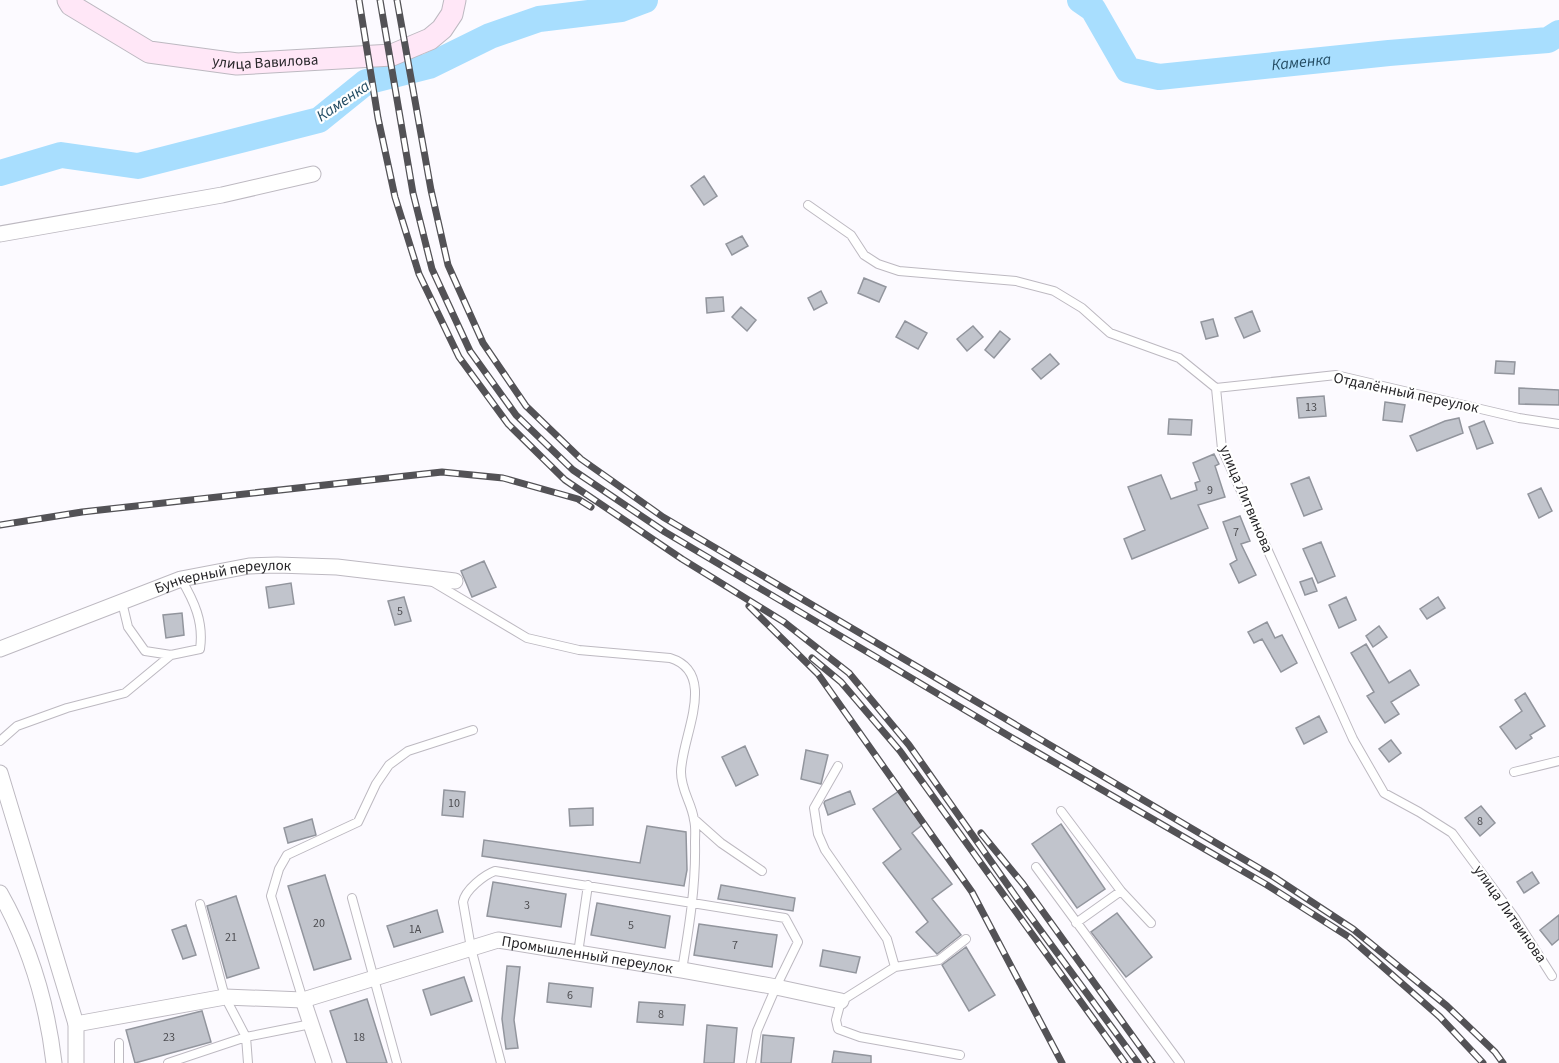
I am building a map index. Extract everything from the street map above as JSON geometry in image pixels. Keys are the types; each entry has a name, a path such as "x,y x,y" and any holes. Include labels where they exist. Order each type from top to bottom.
{"main road":[{"name":"улица Вавилова","path":"68,0 71,5 149,52 237,64 392,55 430,39 442,29 452,14 455,0"}],"street":[{"path":"0,234 222,195 313,174"},
{"name":"Бункерный переулок","path":"0,649 181,579 249,566 337,567 455,581"},
{"path":"0,772 76,1024 76,1063"},
{"path":"0,893 15,919 36,974 50,1030 54,1063"},
{"name":"Промышленный переулок","path":"76,1024 225,997 303,999 498,940 682,970 841,1001"},
{"path":"303,999 324,1063"}],"lane":[{"path":"808,205 851,234 864,255 878,264 899,271 1016,281 1054,291 1082,308 1110,333 1179,358 1216,388"},
{"name":"Отдалённый переулок","path":"1216,388 1336,375 1519,418 1559,424"},
{"name":"улица Литвинова","path":"1216,388 1222,449 1358,748 1384,793 1452,833 1515,918 1552,976"},
{"path":"424,577 526,638 579,650 670,658 679,661 691,670 696,685 692,719 681,771 684,794 694,819 695,856 693,902 682,970"},
{"path":"122,602 128,627 145,651 171,655 200,649 202,634 196,604 181,579"},
{"path":"0,741 17,726 67,708 125,693 171,655"},
{"path":"303,999 271,896 279,869 287,855 358,822 376,784 389,765 408,751 473,730"},
{"path":"1514,772 1559,761"},
{"path":"838,766 814,808 818,834 825,850 887,939 895,967"},
{"path":"1061,811 1121,891 1151,923"},
{"path":"694,819 721,843 762,871"},
{"path":"1036,867 1180,1063"},
{"path":"501,1063 471,948 463,902 464,896 489,873 495,871 784,918 798,942 758,1031 751,1063"},
{"path":"578,953 588,885"},
{"path":"1076,923 1121,891"},
{"path":"352,898 396,1063"},
{"path":"200,904 225,997 246,1037 248,1063"},
{"path":"960,1055 860,1037 838,1029 836,1020 841,1001 895,967 939,960 966,939"},
{"path":"168,1063 246,1037 311,1024"},
{"path":"118,1063 119,1043"}],"building":[{"path":"704,176 717,196 704,205 691,186"},
{"path":"742,236 748,246 732,255 726,244"},
{"path":"864,278 886,287 879,302 858,293"},
{"path":"821,291 827,303 814,310 808,298"},
{"path":"723,297 724,311 707,313 706,298"},
{"path":"741,307 756,320 747,331 732,317"},
{"path":"1252,311 1260,331 1244,338 1235,318"},
{"path":"1213,319 1218,336 1206,339 1201,322"},
{"path":"905,321 927,333 918,349 896,337"},
{"path":"973,326 983,337 967,351 957,339"},
{"path":"1000,331 1010,339 994,358 985,350"},
{"path":"1050,354 1059,364 1041,379 1032,369"},
{"path":"1496,361 1515,362 1514,374 1495,373"},
{"path":"1519,388 1559,390 1559,405 1519,404"},
{"path":"1324,396 1326,416 1299,418 1297,398"},
{"path":"1385,402 1405,405 1402,422 1383,420"},
{"path":"1459,418 1463,433 1417,451 1410,436 1445,421"},
{"path":"1169,419 1192,420 1191,435 1168,434"},
{"path":"1484,421 1493,443 1477,449 1469,427"},
{"path":"1214,454 1219,464 1215,466 1225,497 1198,505 1208,528 1132,559 1124,539 1145,530 1128,487 1161,475 1171,499 1197,490 1195,483 1200,481 1193,463"},
{"path":"1309,477 1322,509 1304,516 1291,484"},
{"path":"1541,488 1552,511 1539,518 1528,494"},
{"path":"1240,516 1250,541 1241,544 1256,575 1239,583 1230,564 1237,560 1223,522"},
{"path":"1321,542 1335,576 1318,583 1303,549"},
{"path":"484,561 496,587 472,597 461,571"},
{"path":"1312,578 1317,591 1305,595 1300,582"},
{"path":"291,583 294,604 269,608 266,587"},
{"path":"404,597 411,621 395,625 388,601"},
{"path":"1346,597 1356,620 1339,628 1329,605"},
{"path":"1438,597 1445,608 1427,619 1420,609"},
{"path":"182,613 184,635 166,638 163,615"},
{"path":"1267,622 1275,638 1282,635 1297,663 1281,672 1262,639 1254,643 1248,632"},
{"path":"1379,626 1387,637 1373,647 1366,636"},
{"path":"1366,644 1389,683 1410,670 1419,685 1391,702 1399,714 1385,723 1367,696 1374,692 1351,653"},
{"path":"1525,693 1545,726 1530,735 1532,738 1516,749 1500,727 1522,711 1515,700"},
{"path":"1319,716 1327,732 1304,744 1296,728"},
{"path":"1391,740 1401,753 1389,762 1379,749"},
{"path":"745,746 758,775 736,786 722,757"},
{"path":"806,750 828,755 821,784 801,779"},
{"path":"444,790 465,792 463,817 442,815"},
{"path":"850,791 855,804 828,815 825,801"},
{"path":"899,791 922,825 912,833 952,884 932,899 961,935 937,954 916,932 928,922 883,863 901,849 873,809"},
{"path":"1481,806 1495,823 1480,836 1465,818"},
{"path":"593,808 593,825 570,826 569,809"},
{"path":"312,819 316,835 288,843 284,828"},
{"path":"1061,824 1105,889 1077,908 1032,844"},
{"path":"647,826 686,832 687,870 684,886 482,856 484,840 640,863"},
{"path":"1532,872 1539,883 1524,893 1517,882"},
{"path":"325,875 351,959 314,970 288,886"},
{"path":"493,882 566,894 561,927 487,916"},
{"path":"721,885 795,898 793,911 718,899"},
{"path":"236,896 259,968 227,978 207,906"},
{"path":"597,903 670,916 665,948 591,935"},
{"path":"437,910 443,932 394,947 387,926"},
{"path":"1117,913 1152,957 1126,977 1091,932"},
{"path":"1559,915 1559,939 1552,945 1540,930"},
{"path":"699,924 777,935 772,967 694,955"},
{"path":"186,925 196,955 183,959 172,930"},
{"path":"966,947 995,995 969,1011 942,965"},
{"path":"823,950 860,957 856,973 820,966"},
{"path":"507,966 520,967 514,1020 518,1048 506,1049 502,1019"},
{"path":"464,977 472,1001 431,1015 423,990"},
{"path":"549,983 593,988 591,1007 547,1002"},
{"path":"367,999 387,1063 347,1063 330,1011"},
{"path":"639,1002 685,1005 683,1025 637,1022"},
{"path":"202,1011 211,1042 135,1063 126,1030"},
{"path":"707,1025 737,1028 734,1063 704,1063"},
{"path":"763,1035 794,1038 791,1063 761,1063"},
{"path":"834,1051 871,1056 871,1063 832,1063"}],"waterway":[{"name":"Каменка","path":"0,173 61,155 138,166 319,120 366,82 429,66 490,36 539,19 621,9 645,0"},
{"name":"Каменка","path":"1080,0 1093,9 1128,70 1159,77 1389,53 1548,40 1559,33"}],"railway":[{"path":"359,0 378,118 395,197 419,274 459,357 508,424 565,480 682,559 784,622 849,673 909,745 1019,901 1138,1063"},
{"path":"380,0 413,193 432,269 470,351 516,415 573,470 665,532 1014,739 1267,885 1349,937 1440,1017 1483,1063"},
{"path":"397,0 431,190 448,265 483,343 526,406 581,459 663,517 1274,877 1353,929 1447,1006 1495,1052 1503,1063"},
{"path":"0,525 82,512 442,472 503,478 578,499 591,507"},
{"path":"749,606 818,674 972,892 1062,1063"},
{"path":"812,658 841,682 900,751 1125,1063"},
{"path":"981,833 1023,884 1152,1063"}]}
